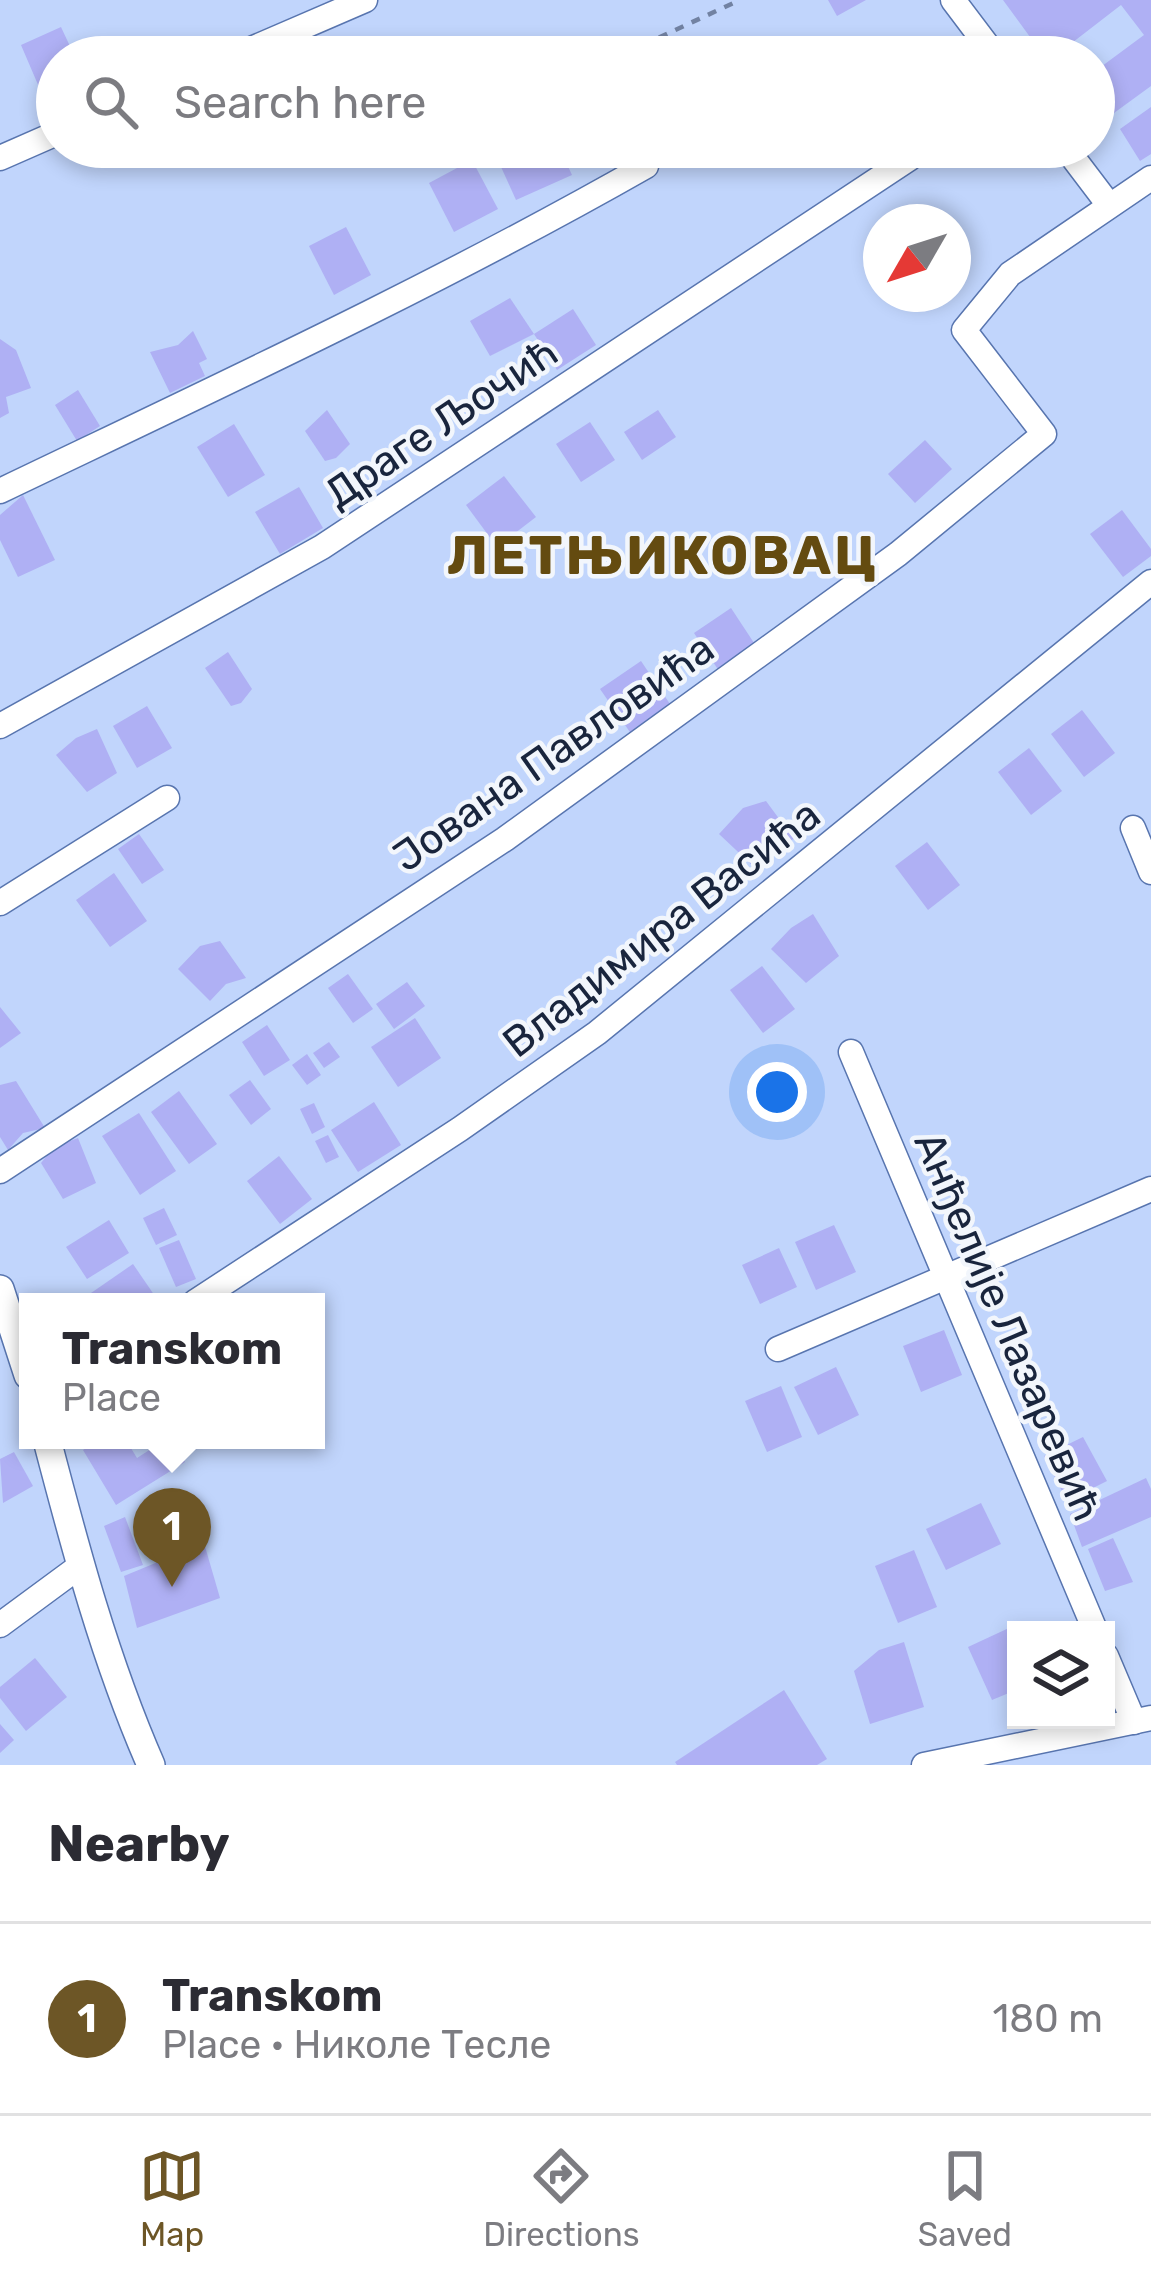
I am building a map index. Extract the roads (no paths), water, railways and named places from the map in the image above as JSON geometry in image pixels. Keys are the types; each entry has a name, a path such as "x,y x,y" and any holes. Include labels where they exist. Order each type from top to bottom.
{"street":[{"path":"281,36 364,0"},
{"path":"953,0 980,36"},
{"path":"0,158 36,142"},
{"path":"0,491 238,377 642,168"},
{"name":"Драге Љочић","path":"0,726 322,548 895,168"},
{"path":"1081,168 1109,205 1151,178"},
{"name":"Јована Павловића","path":"0,1171 505,839 898,554 1044,434 964,330 1010,274 1109,205"},
{"name":"Владимира Васића","path":"209,1293 460,1130 597,1033 1151,582"},
{"path":"0,903 167,798"},
{"path":"1133,828 1151,872"},
{"name":"Анђелије Лазаревић","path":"851,1052 1091,1621"},
{"path":"778,1349 1151,1189"},
{"path":"0,1289 19,1347"},
{"path":"48,1449 117,1684 151,1765"},
{"path":"0,1625 80,1566"},
{"path":"924,1765 1143,1720 1115,1672"}],"place":[{"name":"Transkom","path":"172,1587"}],"district":[{"name":"ЛЕТЊИКОВАЦ","path":"663,555"}]}
